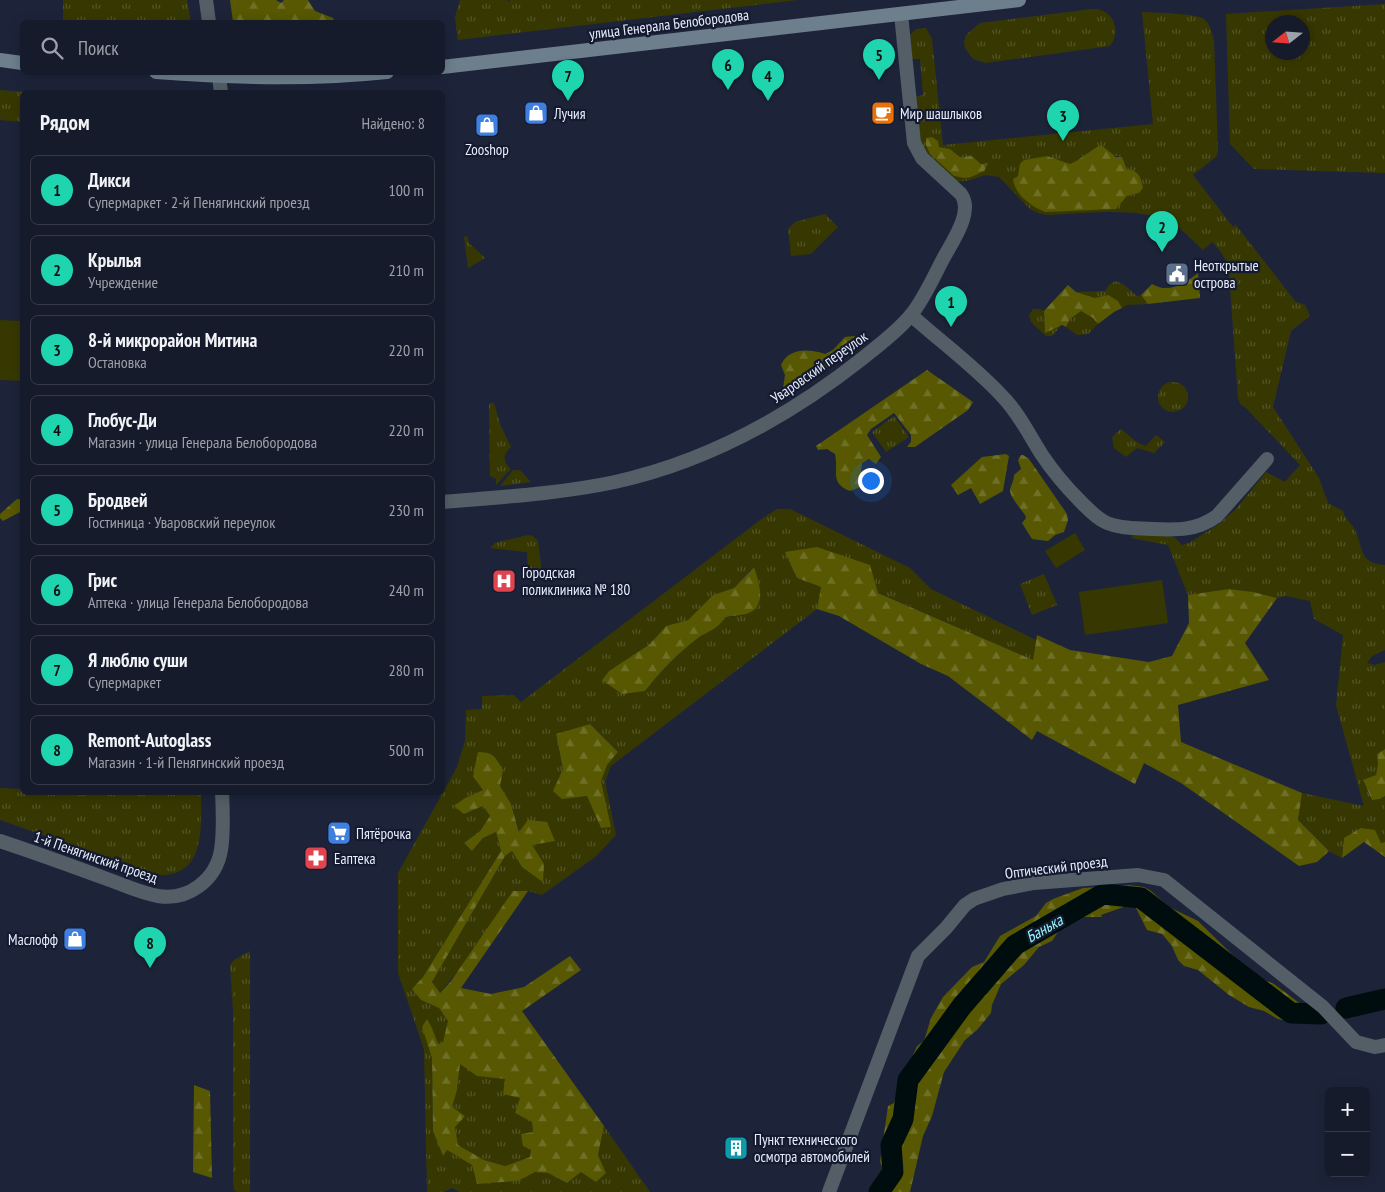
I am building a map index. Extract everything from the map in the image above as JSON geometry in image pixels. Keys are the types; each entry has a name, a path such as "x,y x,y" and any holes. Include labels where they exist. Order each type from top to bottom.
{"main road":[{"name":"улица Генерала Белобородова","path":"445,66 1019,0"},
{"path":"0,60 20,63"},
{"path":"219,75 351,75"}],"street":[{"path":"206,0 210,20"},
{"name":"Уваровский переулок","path":"445,502 539,494 595,486 652,471 709,451 808,398 874,349 911,315 953,240 964,218 966,207 961,194 922,158 914,143 901,14"},
{"path":"219,75 221,90"},
{"path":"911,315 974,369 1002,396 1020,418 1062,484 1094,516 1107,523 1122,527 1177,530 1194,528 1217,516 1266,459"},
{"name":"1-й Пенягинский проезд","path":"0,840 146,893 172,897 194,890 204,882 217,861 221,851 222,795"},
{"name":"Оптический проезд","path":"829,1192 918,956 946,928 965,905 974,899 1003,889 1034,883 1138,875 1164,880 1323,1007 1356,1042 1375,1047 1385,1045"}],"green space":[{"path":"63,0 187,0 191,20 63,20"},
{"path":"230,0 276,0 281,3 284,0 308,0 315,11 334,20 233,20"},
{"path":"460,0 507,0 509,2 510,0 797,0 458,40 455,17"},
{"path":"1385,4 1385,173 1254,169 1230,144 1226,14"},
{"path":"1092,9 1105,12 1113,22 1115,34 1110,46 986,63 973,59 965,48 966,35 980,23"},
{"path":"1142,12 1184,14 1200,17 1206,21 1214,40 1218,152 1216,157 1193,175 1233,227 1236,225 1295,301 1305,305 1310,316 1291,331 1273,407 1319,478 1328,503 1343,511 1354,528 1366,557 1376,564 1385,565 1385,650 1372,656 1367,663 1375,665 1385,662 1385,749 1377,754 1376,775 1363,781 1372,800 1385,796 1385,842 1344,838 1342,858 1329,851 1298,820 1302,793 1364,806 1336,705 1343,635 1314,619 1310,601 1285,596 1277,598 1229,589 1188,595 1168,545 1131,538 1134,535 1161,535 1174,537 1182,545 1189,543 1219,524 1236,509 1266,472 1285,482 1300,465 1240,404 1229,274 1224,256 1212,242 1203,250 1178,227 1161,218 1145,214 1112,212 1047,215 1030,209 999,177 985,175 971,180 956,182 931,161 920,144 915,97 923,95 920,59 912,59 910,35 916,29 926,28 932,39 943,145 1153,124","holes":["938,147 950,149 960,157 972,156 981,164 987,163 964,178 954,176 930,154","1090,151 1122,157 1139,193 1127,196 1116,209 1013,179 1047,156 1070,165 1081,160"]},
{"path":"0,90 20,92 20,122 0,120"},
{"path":"932,137 938,141 939,147 950,149 960,157 972,156 981,164 988,163 984,171 971,177 954,176 930,154 926,145 926,138"},
{"path":"1101,145 1116,157 1122,157 1127,169 1139,175 1143,188 1139,193 1127,196 1116,209 1045,212 1029,203 1020,195 1014,185 1013,179 1018,176 1020,164 1024,160 1047,156 1070,164"},
{"path":"825,214 838,227 811,254 791,256 788,229 795,222"},
{"path":"467,236 469,243 485,258 468,268 464,237"},
{"path":"1198,273 1200,298 1148,304 1141,295 1152,284 1158,287 1170,288 1182,284"},
{"path":"1115,281 1123,284 1137,296 1141,295 1148,304 1127,305 1122,308 1118,301 1095,298 1076,292 1105,291"},
{"path":"1068,285 1076,292 1095,298 1108,295 1118,301 1122,308 1098,324 1093,318 1081,311 1070,319 1066,327 1062,325 1045,333 1044,311"},
{"path":"1033,309 1044,311 1045,332 1060,327 1052,336 1046,336 1031,322 1029,315"},
{"path":"1081,311 1093,318 1098,324 1088,334 1077,335 1066,327 1070,319"},
{"path":"0,320 20,321 20,381 0,380"},
{"path":"854,336 860,339 861,344 790,395 783,388 785,375 781,365 789,355 800,351 813,351 825,354 833,350 845,337"},
{"path":"927,370 973,402 968,410 915,447 907,447 911,442 911,435 894,413 871,429 867,435 881,457 876,464 869,459 862,463 863,480 858,488 850,491 843,488 836,476 835,454 827,449 818,450 816,446"},
{"path":"1173,382 1179,383 1187,391 1187,403 1179,411 1173,412 1167,411 1159,403 1158,397 1159,391 1167,383"},
{"path":"489,403 494,403 500,424 511,447 506,452 505,458 506,464 511,469 496,485 496,479 490,476"},
{"path":"894,416 909,437 886,452 872,432"},
{"path":"1121,429 1138,443 1146,446 1156,435 1165,442 1154,453 1137,448 1126,457 1114,448 1112,437"},
{"path":"1006,454 1009,456 1003,491 980,504 971,488 958,495 951,485 982,457"},
{"path":"1021,455 1029,459 1067,514 1068,520 1064,532 1055,535 1048,541 1032,539 1022,523 1026,518 1025,515 1010,491 1014,475 1021,469 1018,460"},
{"path":"513,470 520,470 531,482 500,486"},
{"path":"17,499 20,500 20,512 3,521 0,518 0,514"},
{"path":"777,509 790,509 910,568 931,589 1036,640 1033,660 785,552 797,578 821,587 817,609 611,766 605,781 616,835 595,857 542,895 528,891 439,993 432,982 505,856 512,851 522,867 532,844 555,841 520,833 511,804 500,786 483,790 465,798 465,814 483,806 490,816 480,831 464,843 472,851 483,838 496,832 501,851 423,977 413,989 421,1000 439,1008 449,1021 443,1042 437,1044 432,1028 427,1020 422,1027 432,1058 433,1131 443,1156 447,1150 472,1165 477,1184 518,1181 535,1171 548,1173 567,1183 581,1172 606,1173 598,1155 604,1126 650,1192 459,1192 453,1188 443,1192 427,1192 424,1049 398,973 398,873 441,795 445,795 445,789 457,767 465,741 466,710 482,709 482,696 514,695 521,702","holes":["753,567 760,599 755,609 746,614 726,617 716,627 698,638 684,650 645,691 602,680 609,671 650,644 666,626 688,620 713,595 734,588","590,724 618,752 607,765 601,781 611,827 601,828 587,796 562,798 554,791 563,769 556,735"]},
{"path":"1075,533 1085,550 1056,568 1045,551"},
{"path":"528,535 533,536 538,541 542,573 528,574 527,552 490,548 495,543"},
{"path":"817,547 870,565 878,593 1033,660 1037,635 1070,650 1149,662 1172,656 1189,623 1188,595 1229,589 1277,598 1245,643 1269,680 1178,705 1181,742 1302,793 1298,820 1329,851 1317,862 1299,866 1181,783 1144,763 1135,784 1037,731 1032,740 948,676 921,664 839,616 817,609 821,587 797,578 785,552"},
{"path":"754,567 760,592 760,598 755,609 747,614 726,617 716,627 683,650 645,691 622,694 602,680 609,671 650,644 666,626 688,620 713,595 734,588"},
{"path":"1044,574 1057,605 1032,615 1020,584"},
{"path":"1162,580 1168,623 1085,635 1079,592"},
{"path":"590,724 618,752 607,765 601,781 611,827 601,828 587,796 562,799 553,791 563,769 556,734"},
{"path":"1385,749 1385,796 1372,800 1363,780 1376,775 1377,754"},
{"path":"478,752 494,756 503,770 500,786 511,804 519,832 528,820 547,822 555,841 532,845 544,864 543,882 522,867 512,851 505,856 432,982 440,993 451,981 513,891 528,891 461,988 491,994 524,987 570,956 581,970 522,1011 604,1126 598,1155 606,1173 596,1182 581,1172 567,1183 548,1173 535,1172 518,1181 477,1184 472,1165 447,1150 443,1156 433,1131 432,1058 422,1027 427,1019 438,1044 443,1042 448,1021 439,1008 421,1000 412,989 423,977 501,851 496,832 483,838 472,851 464,843 480,831 490,816 483,806 464,814 454,806 465,798 483,790 473,776","holes":["460,1064 477,1076 505,1079 503,1094 520,1098 515,1113 532,1122 533,1132 521,1134 523,1146 531,1150 530,1157 505,1166 484,1160 458,1145 455,1127 465,1116 452,1107 457,1090"]},
{"path":"0,788 20,789 20,795 201,795 200,834 198,848 193,859 185,868 174,873 158,875 0,820"},
{"path":"1361,828 1375,830 1381,843 1385,842 1385,857 1364,842 1342,858 1344,838"},
{"path":"1129,885 1144,887 1169,907 1198,921 1247,969 1260,978 1274,984 1306,1008 1321,1014 1293,1022 1278,1019 1264,1011 1249,1007 1229,995 1198,970 1184,966 1178,960 1172,946 1162,934 1147,930 1136,908 1129,905 1101,915 1102,917 1079,917 1060,929 1052,941 1039,947 1024,965 1001,984 992,1005 991,1013 977,1030 965,1040 944,1072 932,1116 923,1136 910,1192 876,1192 883,1178 880,1162 888,1106 894,1103 917,1046 924,1041 931,1018 943,997 972,967 984,962 1000,936 1036,916 1046,903 1083,888"},
{"path":"250,951 250,1192 237,1192 234,1190 233,1181 233,1010 230,965 234,960"},
{"path":"460,1064 495,1077 506,1079 521,1098 515,1113 532,1122 533,1132 521,1134 531,1150 530,1157 505,1166 484,1160 458,1145 452,1107 457,1090"},
{"path":"194,1085 210,1091 212,1178 193,1172"}],"waterway":[{"name":"Банька","path":"879,1192 893,1172 891,1145 903,1119 908,1080 962,1006 1015,945 1103,894 1141,898 1291,1013 1321,1014"},
{"name":"Банька","path":"1346,1008 1385,999"}],"place":[{"name":"Бродвей","path":"879,80"},
{"name":"Грис","path":"728,90"},
{"name":"Я люблю суши","path":"568,101"},
{"name":"Глобус-Ди","path":"768,101"},
{"name":"Лучия","path":"536,113"},
{"name":"Мир шашлыков","path":"883,113"},
{"name":"Zooshop","path":"487,125"},
{"name":"8-й микрорайон Митина","path":"1063,141"},
{"name":"Крылья","path":"1162,252"},
{"name":"Неоткрытые острова","path":"1177,274"},
{"name":"Дикси","path":"951,327"},
{"name":"Городская поликлиника № 180","path":"504,581"},
{"name":"Пятёрочка","path":"339,833"},
{"name":"Еаптека","path":"316,858"},
{"name":"Маслофф","path":"75,939"},
{"name":"Remont-Autoglass","path":"150,968"},
{"name":"Пункт технического осмотра автомобилей","path":"736,1148"}]}
